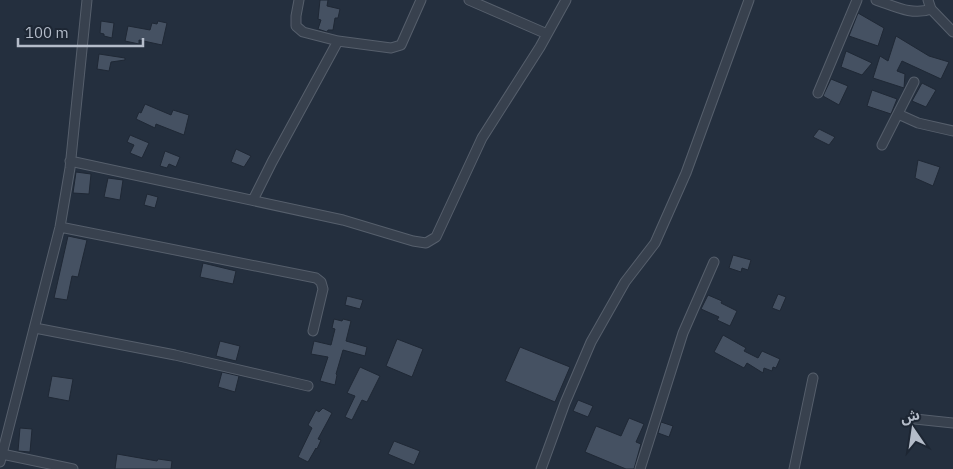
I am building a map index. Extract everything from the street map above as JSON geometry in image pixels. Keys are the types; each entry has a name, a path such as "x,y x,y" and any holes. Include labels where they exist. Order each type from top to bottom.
{"street":[{"path":"73,469 1,458 60,227 70,161 88,0"},
{"path":"299,0 296,26 303,32 338,40 395,48 401,45 421,0"},
{"path":"469,0 547,34"},
{"path":"70,161 343,220 413,241 426,243 436,236 482,138 566,0"},
{"path":"541,469 565,403 591,342 625,282 654,243 686,173 749,0"},
{"path":"818,93 857,0"},
{"path":"876,0 914,12 929,4 953,32"},
{"path":"253,200 338,40"},
{"path":"882,145 914,82"},
{"path":"898,114 918,123 953,131"},
{"path":"60,227 316,278 321,282 323,288 313,331"},
{"path":"640,469 683,333 714,262"},
{"path":"35,328 175,355 308,386"},
{"path":"794,469 813,378"},
{"path":"915,419 953,423"}],"building":[{"path":"320,0 328,0 327,6 340,9 338,18 335,18 333,30 328,30 327,32 318,29 321,20 318,19"},
{"path":"858,13 884,28 878,46 849,36"},
{"path":"101,21 114,23 112,38 100,33"},
{"path":"158,21 167,23 162,45 139,40 139,44 125,41 128,26 150,30 152,23 157,24"},
{"path":"896,36 929,56 949,62 941,79 902,61 897,71 905,74 904,88 873,78 880,56 888,61"},
{"path":"846,51 872,63 862,75 841,67"},
{"path":"99,54 125,58 125,60 111,62 109,71 97,69"},
{"path":"831,79 848,86 839,105 823,96"},
{"path":"922,83 936,90 926,107 912,101"},
{"path":"872,90 897,99 891,114 867,106"},
{"path":"145,104 171,115 173,110 189,115 184,135 156,124 155,128 136,119"},
{"path":"819,129 835,137 829,145 813,137"},
{"path":"130,135 149,143 142,158 130,153 134,145 127,142"},
{"path":"236,149 251,156 244,167 231,162"},
{"path":"165,151 180,157 176,167 169,164 167,168 160,166"},
{"path":"918,160 940,167 933,186 915,178"},
{"path":"76,172 91,174 89,194 73,193"},
{"path":"108,178 123,180 120,200 104,197"},
{"path":"147,194 158,197 155,208 144,205"},
{"path":"68,236 87,240 78,277 72,276 67,300 54,298"},
{"path":"733,255 751,260 748,270 742,268 741,272 729,268"},
{"path":"203,263 236,271 233,284 200,277"},
{"path":"778,294 786,297 780,311 772,308"},
{"path":"708,295 722,301 721,303 737,311 730,326 717,320 719,317 701,309"},
{"path":"347,296 363,300 360,309 345,305"},
{"path":"334,319 351,321 346,341 367,347 365,356 343,350 335,385 320,381 328,357 311,354 314,341 331,345 335,329 332,328"},
{"path":"723,335 746,348 744,351 758,358 762,351 780,359 776,368 773,367 772,371 764,368 763,373 747,363 744,368 714,352"},
{"path":"397,339 423,349 412,377 386,366"},
{"path":"220,341 240,346 236,361 216,356"},
{"path":"520,347 570,367 555,402 505,381"},
{"path":"360,367 380,376 367,402 362,400 352,420 345,417 355,396 347,393"},
{"path":"222,372 239,376 235,392 218,387"},
{"path":"52,376 73,379 69,401 48,397"},
{"path":"578,400 593,406 588,417 573,411"},
{"path":"323,408 332,413 318,439 321,440 317,449 308,462 298,457 312,428 308,425 316,410 319,412"},
{"path":"629,418 644,424 636,442 641,444 634,469 626,469 585,452 596,426 621,436"},
{"path":"661,422 673,426 669,437 658,433"},
{"path":"20,428 32,429 30,452 18,451"},
{"path":"394,441 420,451 414,465 388,454"},
{"path":"117,454 157,461 158,459 172,461 171,469 115,469"}]}
